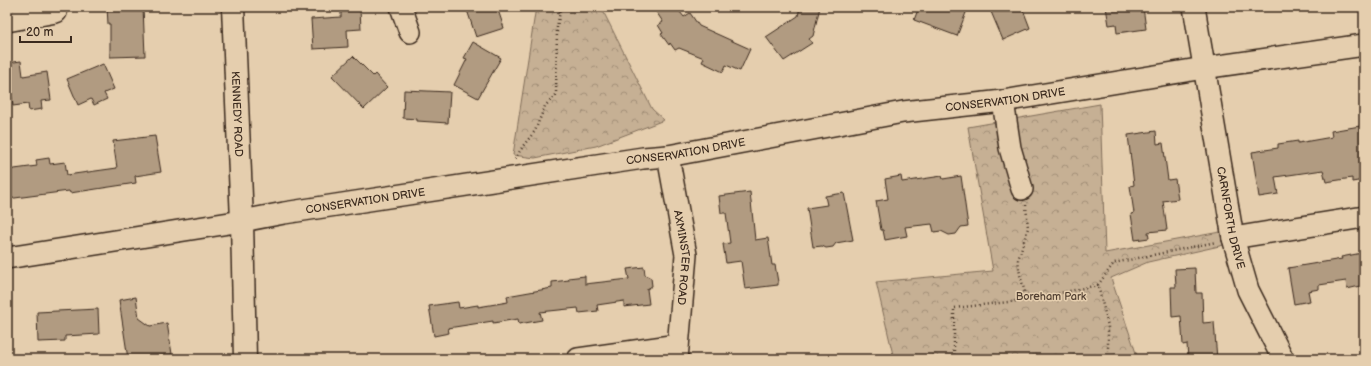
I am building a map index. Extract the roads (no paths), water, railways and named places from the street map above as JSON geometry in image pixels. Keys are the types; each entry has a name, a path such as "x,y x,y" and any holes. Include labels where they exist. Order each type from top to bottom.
{"main road":[{"name":"KENNEDY ROAD","path":"233,7 242,221 245,359"}],"street":[{"path":"401,7 410,32"},
{"name":"CARNFORTH DRIVE","path":"1194,7 1233,238 1248,290 1283,359"},
{"path":"7,21 56,12"},
{"name":"CONSERVATION DRIVE","path":"7,258 292,212 643,158 668,156 903,112 1003,101 1204,68 1364,45"},
{"path":"1003,101 1010,148 1022,189"},
{"name":"AXMINSTER ROAD","path":"668,156 686,255 678,352"},
{"path":"1233,238 1364,217"},
{"path":"578,359 678,352"}],"park label":[{"name":"Boreham Park","path":"1051,296"}]}
